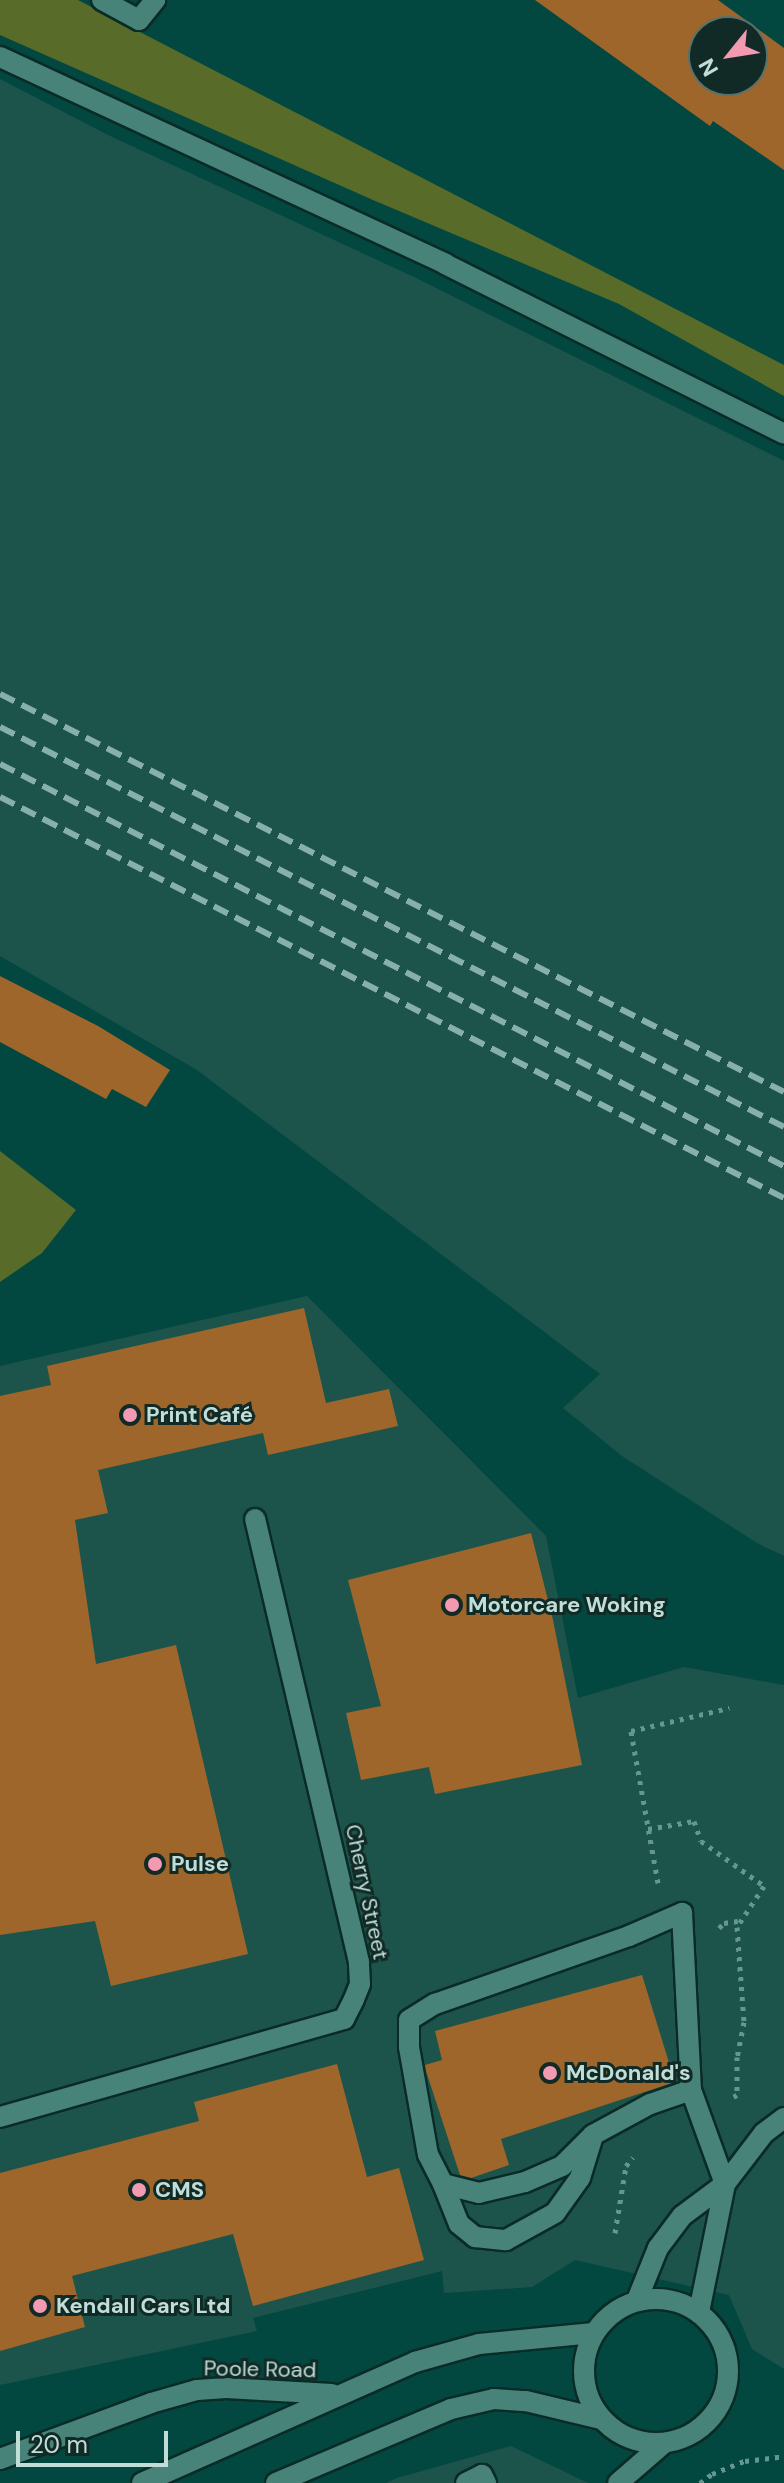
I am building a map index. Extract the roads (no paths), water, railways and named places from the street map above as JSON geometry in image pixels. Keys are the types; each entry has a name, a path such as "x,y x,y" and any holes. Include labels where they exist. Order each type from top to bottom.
{"street":[{"path":"102,0 139,20 155,0"},
{"path":"0,57 431,257 784,434"},
{"name":"Cherry Street","path":"0,2117 344,2019 354,1999 360,1984 359,1962 255,1519"},
{"path":"593,2135 580,2178 555,2213 506,2240 475,2237 459,2224 428,2155 409,2047 409,2020 435,2004 494,1986 673,1916 691,2090 725,2184 699,2312"},
{"path":"443,2184 479,2193 525,2182 562,2166 593,2135 650,2104 691,2090"},
{"path":"637,2300 658,2248 682,2216 725,2184 764,2133 784,2118"},
{"path":"601,2419 585,2387 584,2361 593,2333 609,2314 637,2300 677,2300 699,2312 713,2325 725,2347 729,2369 726,2393 712,2418 692,2435 663,2444 618,2483"},
{"path":"142,2483 415,2362 479,2344 593,2333"},
{"name":"Poole Road","path":"0,2459 151,2403 197,2390 226,2388 338,2395"},
{"path":"276,2483 451,2409 494,2399 526,2401 601,2419 629,2438 663,2444"},
{"path":"466,2483 482,2475 486,2483"}],"railway":[{"path":"0,694 784,1092"},
{"path":"0,727 784,1127"},
{"path":"0,764 784,1166"},
{"path":"0,797 784,1198"}],"place":[{"name":"Print Café","path":"130,1415"},
{"name":"Motorcare Woking","path":"452,1605"},
{"name":"Pulse","path":"155,1864"},
{"name":"McDonald's","path":"550,2073"},
{"name":"CMS","path":"139,2190"},
{"name":"Kendall Cars Ltd","path":"40,2306"}]}
